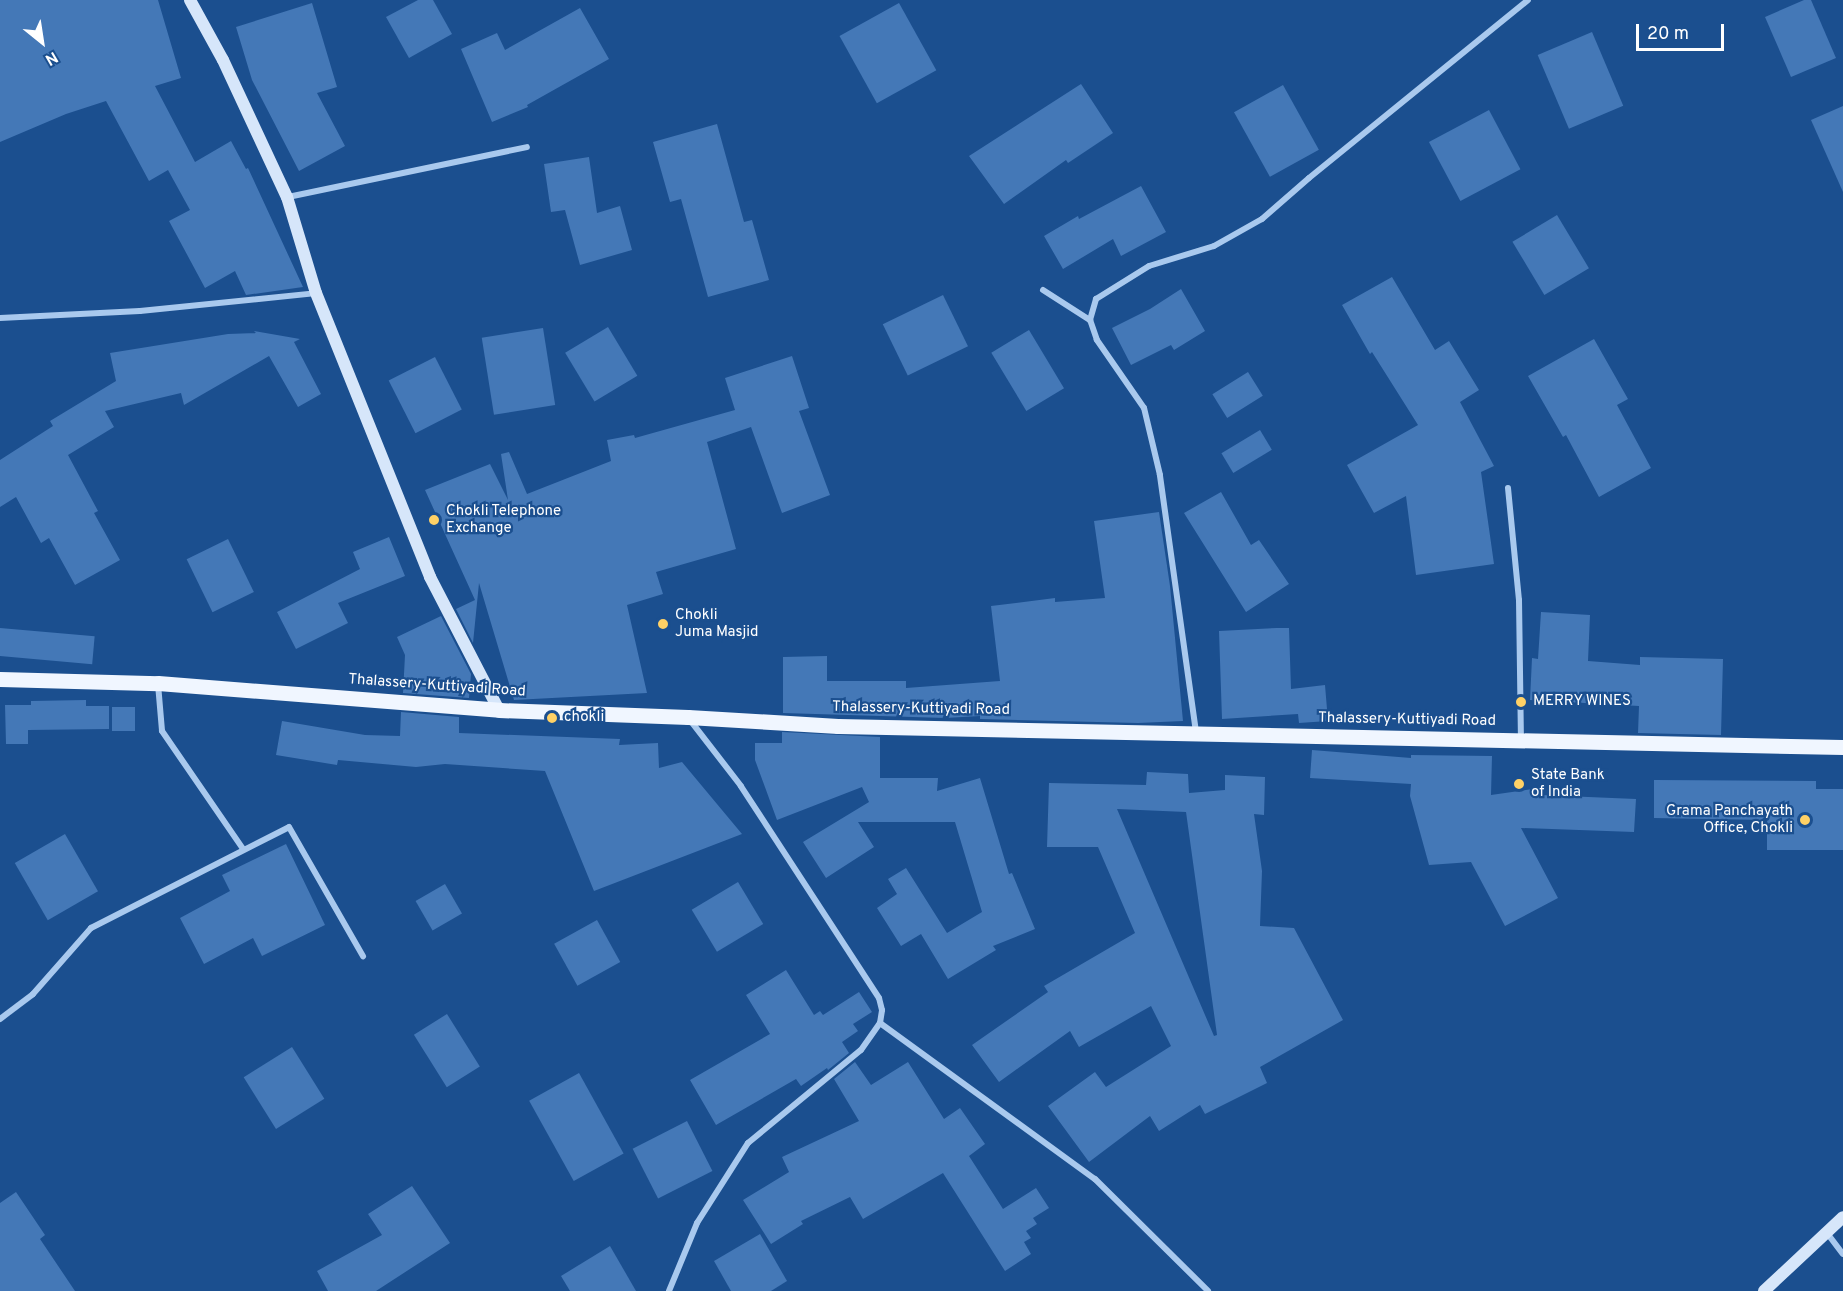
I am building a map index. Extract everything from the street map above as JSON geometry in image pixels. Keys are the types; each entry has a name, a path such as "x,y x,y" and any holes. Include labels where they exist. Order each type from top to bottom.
{"main road":[{"path":"190,0 223,60 287,197 316,293 430,576 499,710"},
{"name":"Thalassery-Kuttiyadi Road","path":"0,680 158,683 499,710 688,717 838,726 1843,747"},
{"path":"1764,1291 1843,1217"}],"street":[{"path":"1196,733 1160,475 1144,408 1097,340 1090,320 1096,299 1149,266 1214,246 1262,219 1528,0"},
{"path":"287,197 527,147"},
{"path":"1043,290 1090,320"},
{"path":"0,318 140,311 316,293"},
{"path":"1508,488 1519,600 1521,741"},
{"path":"158,683 162,730 243,849"},
{"path":"669,1291 697,1223 748,1143 861,1050 880,1023 882,1010 879,998 741,786 688,717"},
{"path":"0,1019 33,994 91,928 289,827 363,956"},
{"path":"880,1023 1095,1179 1208,1291"},
{"path":"1827,1233 1843,1254"}],"building":[{"path":"0,0 158,0 181,78 155,86 195,162 231,141 246,169 248,168 303,287 246,295 235,271 205,288 169,221 190,210 168,170 149,181 106,101 66,114 0,142"},
{"path":"418,0 433,0 452,34 409,58 386,17"},
{"path":"1804,0 1811,0 1836,58 1791,77 1765,17"},
{"path":"312,3 337,87 317,93 345,146 299,171 252,80 236,27"},
{"path":"899,3 936,70 877,103 840,36"},
{"path":"580,8 609,59 527,105 528,107 492,122 461,49 497,33 505,50"},
{"path":"1592,32 1623,106 1569,129 1538,55"},
{"path":"1081,84 1113,133 1068,163 1066,160 1004,204 969,156"},
{"path":"1283,85 1319,150 1270,177 1234,112"},
{"path":"1843,106 1843,192 1811,120"},
{"path":"1489,110 1520,169 1460,201 1429,142"},
{"path":"717,124 744,222 752,220 769,280 708,297 681,199 670,202 653,142"},
{"path":"589,157 597,213 620,206 632,250 580,265 565,210 551,212 544,164"},
{"path":"1141,186 1166,232 1121,256 1113,239 1063,269 1044,236 1078,216 1079,219"},
{"path":"1557,215 1589,268 1544,295 1512,242"},
{"path":"1392,277 1435,350 1449,341 1479,390 1460,402 1494,466 1481,472 1494,564 1416,575 1406,496 1374,513 1347,465 1418,425 1372,352 1370,354 1342,305"},
{"path":"1181,289 1205,331 1174,350 1171,345 1131,365 1112,328 1150,309"},
{"path":"943,295 968,346 908,376 883,324"},
{"path":"608,327 637,376 594,402 565,353"},
{"path":"543,328 555,405 494,415 482,338"},
{"path":"1029,330 1064,388 1026,411 991,353"},
{"path":"254,331 300,339 294,342 321,394 298,407 269,356 184,405 181,393 105,411 114,427 68,455 98,511 94,513 120,560 75,585 49,538 41,543 16,497 0,507 0,460 53,426 50,421 116,381 110,353 228,334 256,333"},
{"path":"1594,339 1628,399 1617,405 1651,468 1599,497 1566,435 1563,437 1528,376"},
{"path":"792,356 809,408 799,411 830,495 782,513 751,427 707,442 736,549 656,572 663,594 627,605 647,693 514,700 479,583 473,643 456,609 475,600 425,490 490,464 508,500 501,454 509,452 527,494 611,461 607,440 634,435 635,438 735,410 725,378"},
{"path":"435,357 462,410 415,433 389,381"},
{"path":"1248,372 1263,396 1227,418 1212,394"},
{"path":"1260,430 1272,450 1233,473 1221,453"},
{"path":"1221,492 1251,545 1259,540 1289,584 1246,612 1184,513"},
{"path":"1159,512 1170,586 1183,721 1138,723 980,719 980,716 945,718 783,713 783,657 827,656 827,681 906,681 906,688 1000,681 991,606 1055,598 1055,602 1105,598 1094,521"},
{"path":"389,537 405,576 338,603 348,623 296,649 277,612 360,569 353,552"},
{"path":"228,539 254,592 213,612 187,559"},
{"path":"1541,612 1590,615 1588,661 1640,665 1640,657 1723,659 1721,735 1638,733 1639,706 1530,700 1532,658 1538,659"},
{"path":"441,616 471,674 469,698 403,693 405,655 397,637"},
{"path":"0,628 95,636 92,664 0,656"},
{"path":"1289,628 1291,689 1325,685 1328,721 1299,723 1298,714 1222,719 1219,631"},
{"path":"86,700 86,706 109,706 109,729 28,730 28,744 6,744 5,705 31,705 31,701"},
{"path":"112,707 135,707 135,731 112,731"},
{"path":"401,712 459,717 459,733 620,739 619,745 658,743 659,768 682,762 742,834 594,891 545,771 445,764 416,767 338,760 337,765 276,755 282,721 365,735 400,736"},
{"path":"782,732 880,737 880,778 938,778 937,791 980,778 1009,874 1012,873 1035,929 993,946 996,950 948,979 921,934 901,946 877,908 897,894 888,879 906,868 947,933 982,912 955,822 858,822 874,847 826,878 803,842 869,802 862,787 777,820 755,760 755,743 782,743"},
{"path":"1312,750 1411,758 1411,755 1492,756 1491,795 1540,788 1541,795 1636,799 1634,832 1521,828 1558,898 1505,926 1471,862 1429,865 1410,796 1411,784 1310,778"},
{"path":"1147,772 1188,774 1189,793 1225,790 1225,775 1265,777 1264,815 1254,814 1262,871 1260,926 1294,928 1343,1020 1260,1067 1267,1083 1205,1114 1200,1105 1159,1131 1150,1116 1089,1162 1048,1106 1095,1072 1106,1087 1171,1046 1151,1006 1079,1047 1070,1031 999,1082 972,1045 1048,992 1044,986 1135,933 1098,847 1047,847 1049,783 1146,785","holes":["1117,809 1186,812 1217,1035 1214,1036"]},
{"path":"1654,780 1816,781 1816,789 1843,789 1843,850 1767,850 1767,820 1654,818"},
{"path":"65,834 98,891 48,920 15,863"},
{"path":"286,844 325,925 262,956 253,938 204,964 180,918 230,891 222,875"},
{"path":"738,882 763,924 717,952 692,910"},
{"path":"445,884 462,913 433,930 416,901"},
{"path":"597,920 620,962 577,986 554,944"},
{"path":"786,970 814,1015 820,1011 823,1015 859,992 872,1012 853,1024 858,1031 842,1042 849,1053 828,1070 827,1068 801,1086 796,1079 716,1125 690,1080 770,1034 746,995"},
{"path":"447,1014 480,1067 447,1087 414,1035"},
{"path":"292,1047 324,1099 276,1129 244,1077"},
{"path":"855,1062 871,1085 908,1062 944,1119 960,1108 985,1144 969,1156 1003,1209 1036,1188 1049,1208 1033,1218 1037,1224 1026,1231 1031,1238 1024,1242 1031,1254 1005,1271 943,1173 863,1219 850,1197 801,1221 803,1224 771,1244 743,1200 789,1172 782,1157 859,1121 834,1079"},
{"path":"579,1073 624,1153 574,1181 529,1101"},
{"path":"687,1121 712,1171 658,1199 633,1149"},
{"path":"412,1186 450,1243 376,1291 328,1291 317,1271 382,1235 368,1214"},
{"path":"16,1192 45,1235 40,1239 75,1291 0,1291 0,1203"},
{"path":"760,1234 787,1281 771,1291 731,1291 714,1261"},
{"path":"610,1246 636,1291 570,1291 561,1276"}],"place":[{"name":"Chokli Telephone Exchange","path":"434,520"},
{"name":"Chokli Juma Masjid","path":"663,624"},
{"name":"MERRY WINES","path":"1521,702"},
{"name":"chokli","path":"552,718"},
{"name":"State Bank of India","path":"1519,784"},
{"name":"Grama Panchayath Office, Chokli","path":"1805,820"}]}
